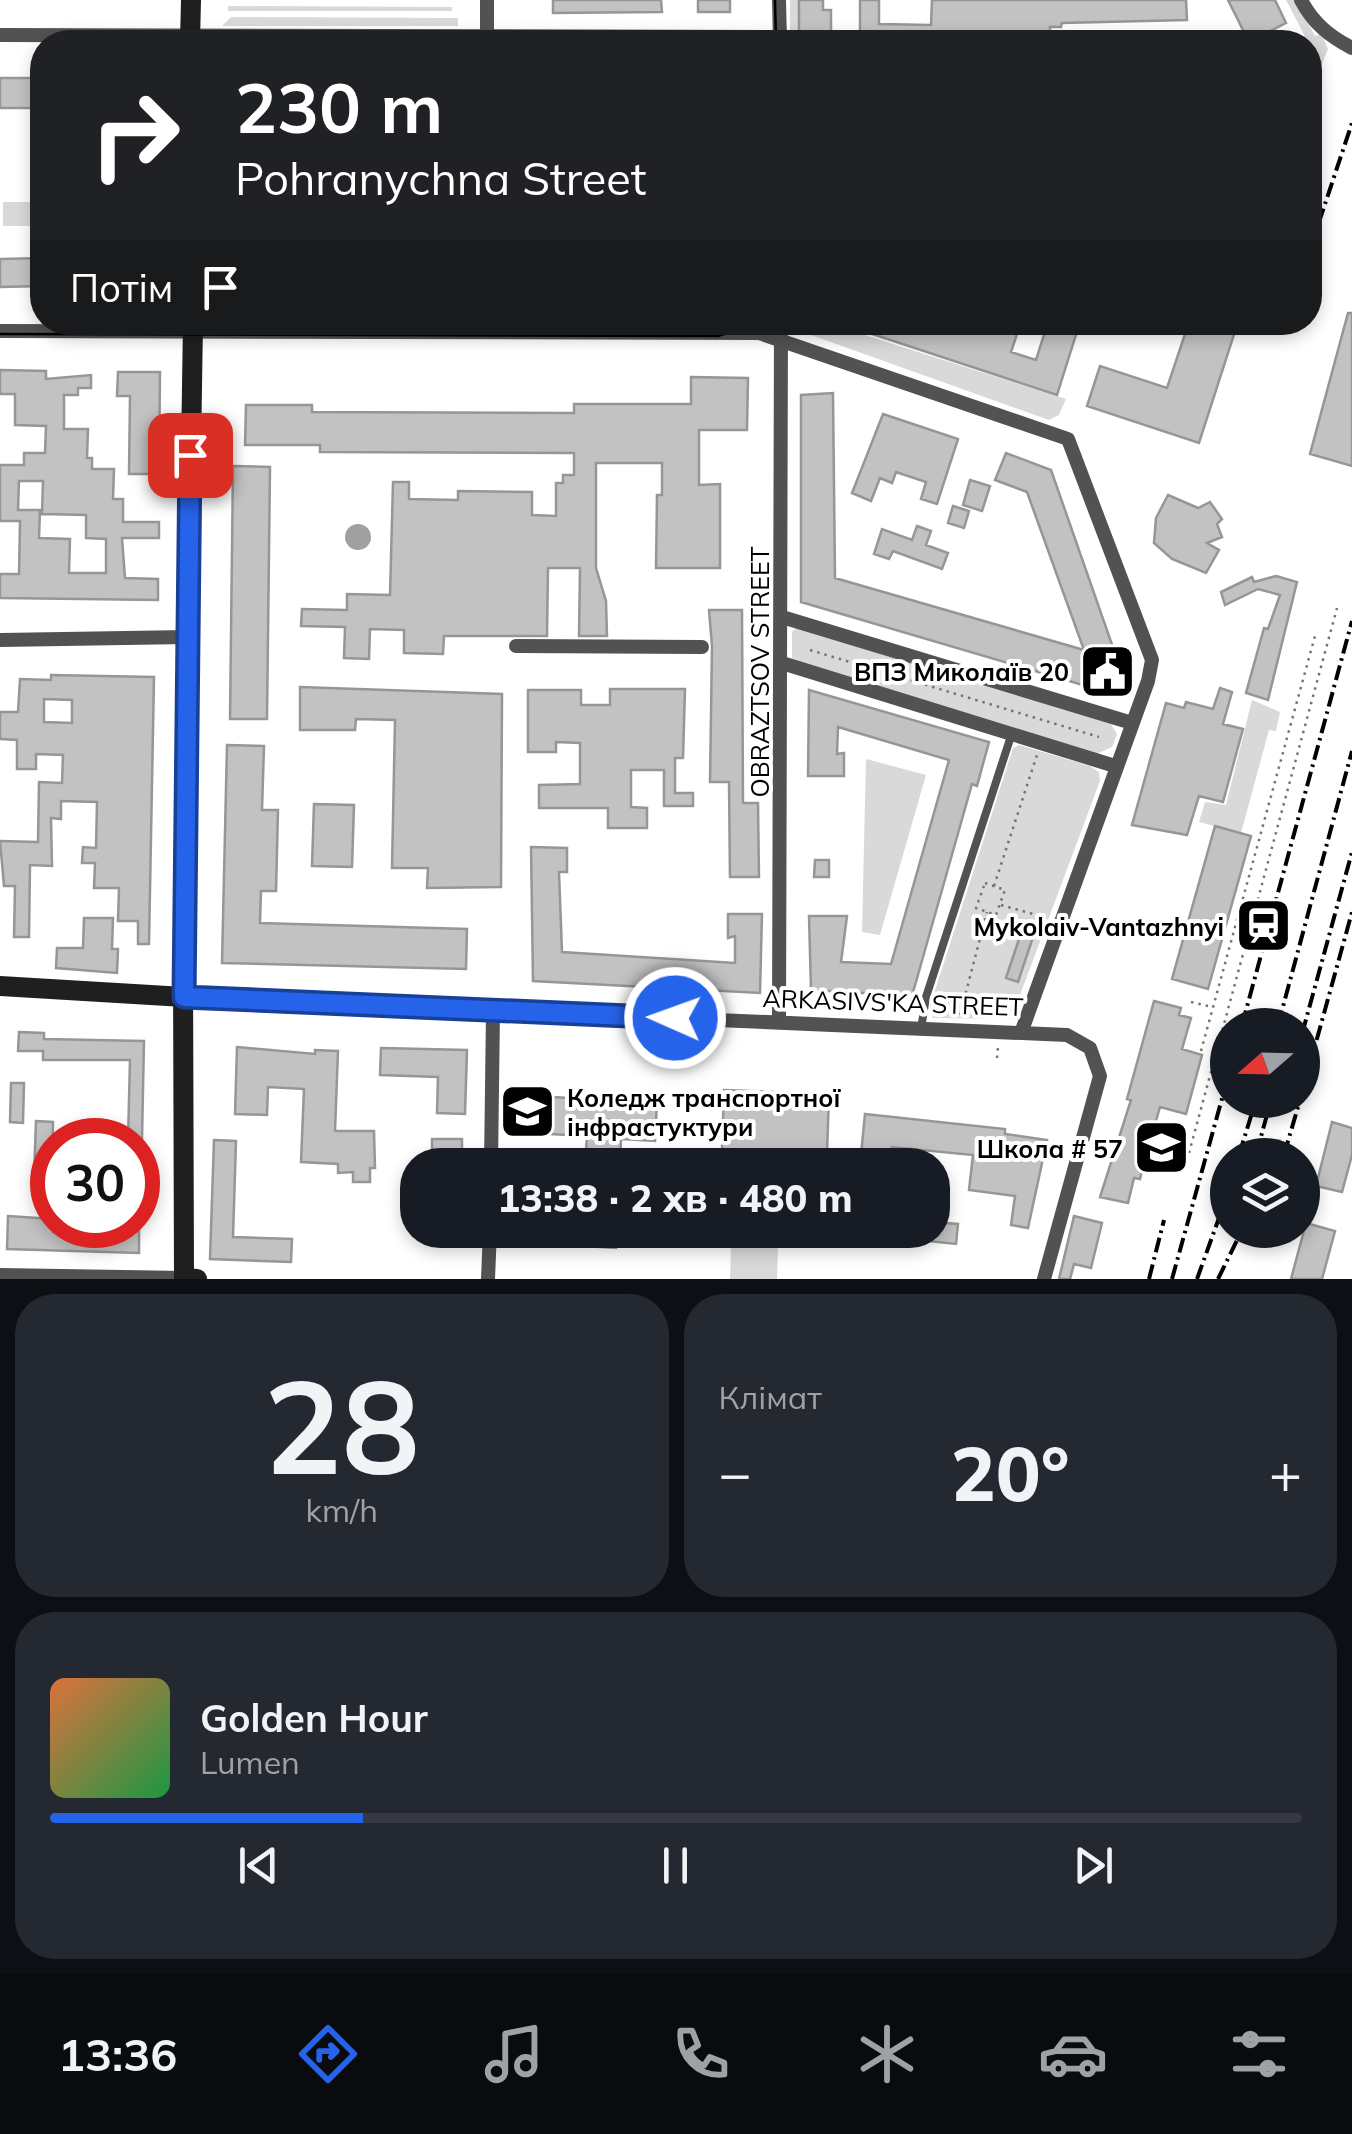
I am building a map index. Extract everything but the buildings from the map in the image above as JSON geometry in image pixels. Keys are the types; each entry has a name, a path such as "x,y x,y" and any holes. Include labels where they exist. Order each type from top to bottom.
{"main road":[{"path":"190,30 191,0"},
{"path":"193,335 184,1278 197,1279"},
{"name":"ARKASIVS'KA STREET","path":"0,986 184,997"}],"street":[{"path":"487,0 487,30"},
{"path":"779,0 780,30"},
{"path":"1301,0 1310,17 1331,37 1352,48"},
{"path":"0,35 30,36"},
{"path":"0,331 30,330"},
{"path":"767,335 1068,439 1152,660 1021,1032"},
{"name":"OBRAZTSOV STREET","path":"779,1022 781,335"},
{"path":"782,617 1132,724"},
{"path":"0,640 188,636"},
{"path":"516,646 702,646"},
{"path":"782,663 1115,766"},
{"name":"ARKASIVS'KA STREET","path":"184,997 1021,1032 1079,1040 1090,1048 1100,1076 1044,1279"},
{"path":"491,1148 493,1011"},
{"path":"488,1279 489,1248"},
{"path":"0,1276 184,1278"}],"lane":[{"path":"921,1029 926,997 1011,736"}],"path":[{"path":"1189,1153 1337,608"},
{"path":"1191,1002 1213,1008 1315,636"},
{"path":"810,650 1099,737"},
{"path":"1283,752 1297,757"},
{"path":"994,886 1037,755"},
{"path":"1243,863 1252,866"},
{"path":"985,883 1005,890 996,915 976,908 980,896 985,883"},
{"path":"970,892 980,896"},
{"path":"1233,900 1242,903"},
{"path":"1000,904 1044,917"},
{"path":"960,1015 987,912"},
{"path":"1216,961 1225,964"},
{"path":"1201,1051 1210,1019"},
{"path":"997,1058 998,1045"}],"shaded area":[{"path":"790,0 799,0 802,30 790,30"},
{"path":"1286,0 1296,0 1312,30 1302,30"},
{"path":"228,6 452,7 452,11 228,11"},
{"path":"231,17 458,18 458,26 222,26"},
{"path":"1322,34 1328,49 1322,64"},
{"path":"3,202 30,202 30,226 3,226"},
{"path":"811,335 865,335 1066,399 1059,415 1049,420"},
{"path":"358,524 367,528 371,537 367,546 358,550 349,546 345,537 349,528"},
{"path":"796,628 1111,724 1117,734 1112,747 1096,754 798,661 792,658 792,632"},
{"path":"1252,700 1280,712 1276,731 1269,730 1241,833 1199,822 1205,802 1226,805"},
{"path":"1019,745 1090,766 1099,772 1100,781 1011,1019 933,1018 930,1006 1013,748"},
{"path":"866,759 926,775 880,935 862,932"},
{"path":"731,1248 778,1248 777,1279 730,1279"}],"tram line":[{"path":"775,0 776,30"},
{"path":"0,334 30,334"},
{"path":"359,335 721,335"}],"railway":[{"path":"1322,213 1352,123"},
{"path":"1247,1008 1352,621"},
{"path":"1283,1008 1352,751"},
{"path":"1309,1008 1352,852"},
{"path":"1320,1028 1352,912"},
{"path":"1172,1279 1217,1118"},
{"path":"1244,1138 1250,1118"},
{"path":"1261,1138 1266,1118"},
{"path":"1289,1138 1295,1118"},
{"path":"1149,1279 1164,1220"},
{"path":"1197,1279 1210,1243"},
{"path":"1218,1279 1233,1248"}],"place":[{"name":"ВПЗ Миколаїв 20","path":"1108,671"},
{"name":"Mykolaiv-Vantazhnyi","path":"1263,926"},
{"name":"Коледж транспортної інфрастуктури","path":"528,1111"},
{"name":"Школа # 57","path":"1162,1148"}],"route":[{"path":"190,455 184,997 675,1018"}]}
